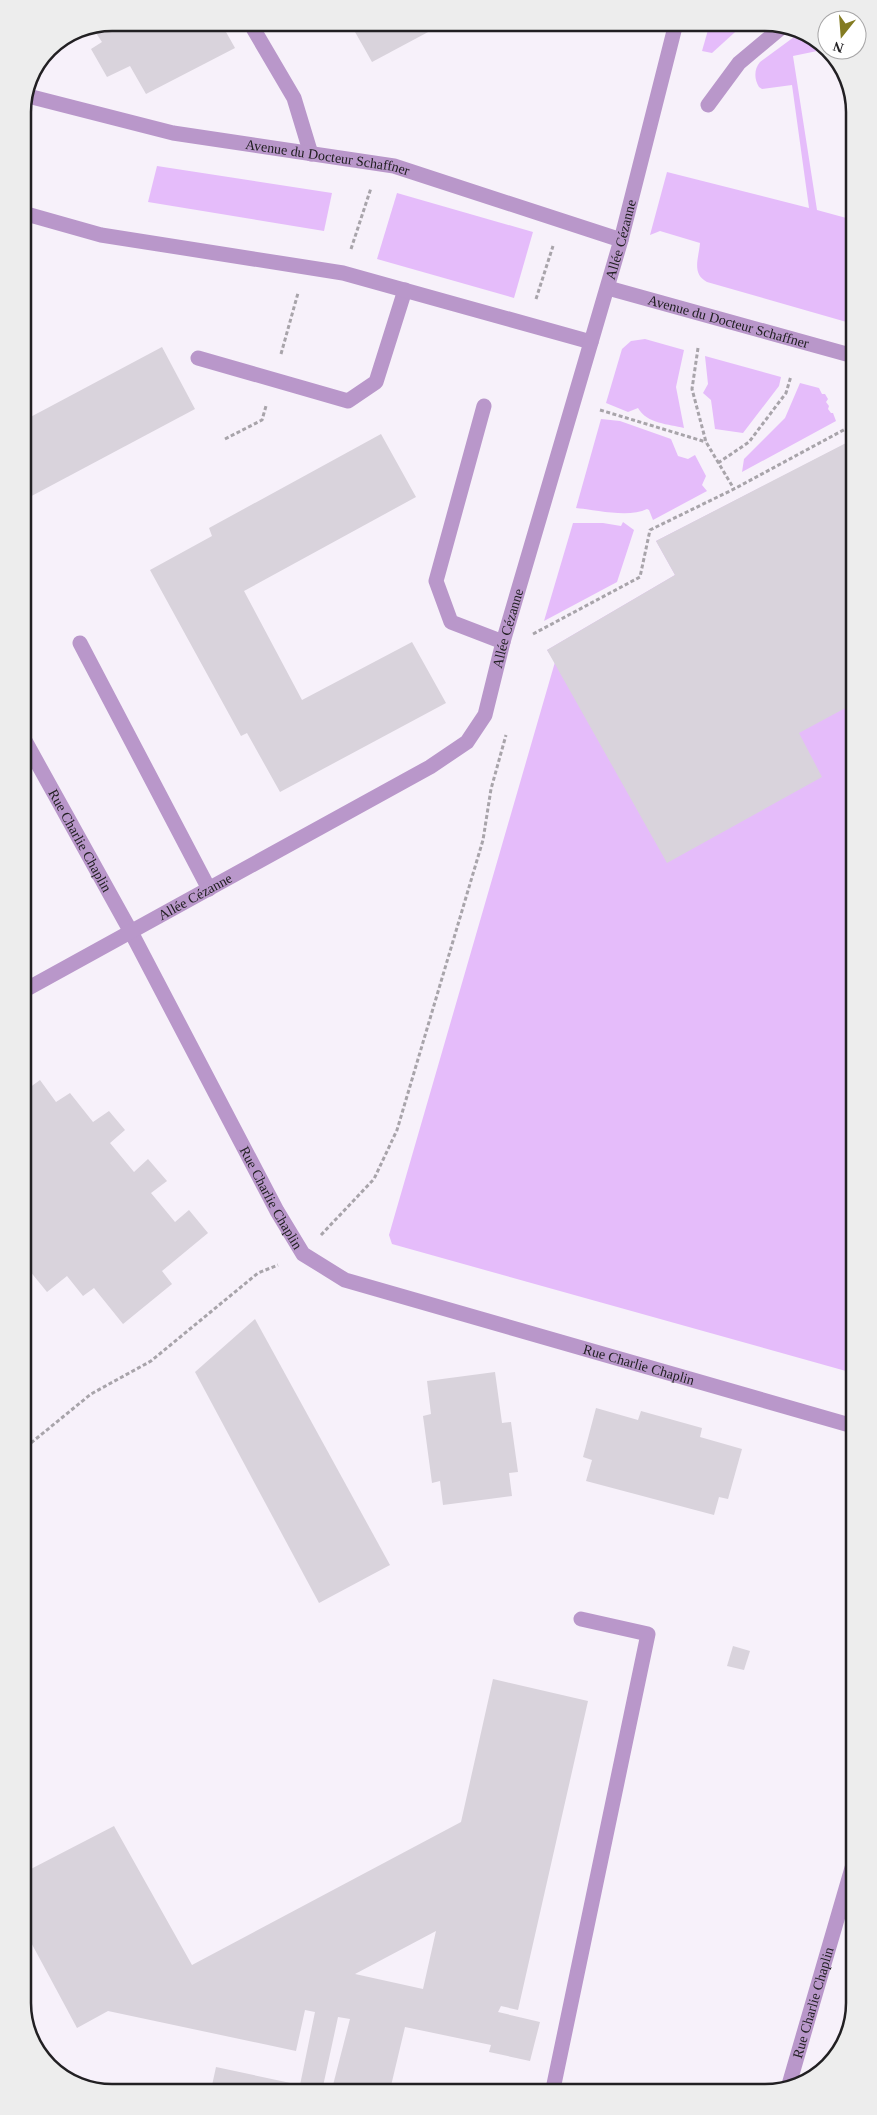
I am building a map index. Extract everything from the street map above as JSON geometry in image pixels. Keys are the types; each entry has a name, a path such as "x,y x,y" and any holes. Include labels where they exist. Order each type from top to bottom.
{"street":[{"path":"255,31 294,98 310,154"},
{"name":"Allée Cézanne","path":"31,987 430,767 467,742 485,716 503,642 622,240 674,31"},
{"path":"708,105 739,63 776,32"},
{"name":"Avenue du Docteur Schaffner","path":"33,97 173,134 394,166 622,240"},
{"path":"31,214 101,235 343,273 591,342"},
{"name":"Avenue du Docteur Schaffner","path":"608,288 846,354"},
{"path":"198,358 348,401 376,382 405,290"},
{"path":"484,406 436,581 451,622 503,642"},
{"path":"80,643 209,889"},
{"name":"Rue Charlie Chaplin","path":"31,751 131,932 277,1211 303,1254 345,1280 846,1424"},
{"path":"554,2084 648,1634 581,1619"},
{"name":"Rue Charlie Chaplin","path":"791,2079 846,1889"}],"path":[{"path":"343,273 379,164"},
{"path":"528,324 562,220"},
{"path":"698,348 692,389 706,442 734,489"},
{"path":"718,463 749,442 786,393 791,376"},
{"path":"597,409 706,442"},
{"path":"503,642 534,634 640,577 650,530 734,489 846,429"},
{"path":"532,643 537,625"},
{"path":"31,1443 91,1394 151,1361 258,1273 303,1254 374,1178 397,1130 483,840 491,789 506,734"}],"shaded area":[{"path":"708,31 736,31 712,53 702,51"},
{"path":"794,37 817,51 793,56 817,210 846,218 846,322 707,282 702,279 697,270 700,243 660,231 650,235 667,172 809,208 792,85 762,89 757,84 757,68 760,62"},
{"path":"157,166 332,193 324,231 148,202"},
{"path":"397,193 533,232 514,298 377,259"},
{"path":"645,339 684,350 676,387 684,428 653,420 638,408 628,412 606,403 622,349 631,341"},
{"path":"705,356 781,377 779,386 743,433 715,429 711,400 703,393 708,384"},
{"path":"800,383 819,388 822,394 825,394 828,399 826,402 829,406 828,409 833,413 836,421 742,472 744,459 785,418"},
{"path":"601,419 620,421 671,439 678,456 688,459 695,455 706,476 702,485 707,491 653,520 647,509 640,512 622,513 576,508"},
{"path":"846,444 846,1371 392,1244 389,1235 555,662 547,650 675,575 656,541"},
{"path":"623,522 634,530 617,582 544,621 573,523 603,523 621,526"}],"building":[{"path":"113,31 225,31 235,48 146,94 130,66 107,77 91,49 102,42 96,33"},
{"path":"355,31 430,31 372,62"},
{"path":"162,347 195,409 31,496 31,417"},
{"path":"381,434 416,497 244,591 302,700 412,642 446,703 280,792 247,733 241,736 150,570 212,536 209,528"},
{"path":"846,443 846,708 799,733 822,777 667,863 547,650 675,575 656,541"},
{"path":"40,1080 56,1102 70,1093 93,1122 109,1111 125,1130 110,1143 134,1172 148,1159 167,1181 151,1193 175,1222 189,1210 208,1233 162,1271 172,1284 123,1324 94,1288 83,1296 67,1276 47,1292 31,1272 31,1087"},
{"path":"255,1319 390,1565 319,1603 195,1372"},
{"path":"495,1372 502,1423 511,1422 518,1472 509,1473 512,1496 443,1505 440,1481 432,1483 423,1416 431,1414 427,1381"},
{"path":"596,1408 638,1420 641,1411 702,1428 700,1437 742,1449 728,1499 719,1497 714,1515 586,1481 592,1460 583,1457"},
{"path":"733,1646 750,1651 744,1670 727,1666"},
{"path":"493,1679 588,1701 518,2010 501,2006 498,2012 540,2022 530,2061 489,2052 491,2045 405,2027 391,2084 333,2084 350,2019 338,2017 324,2084 300,2084 315,2012 305,2010 296,2051 108,2011 77,2028 31,1942 31,1869 114,1826 192,1965 461,1822","holes":["436,1931 423,1989 355,1974"]},
{"path":"216,2067 295,2084 212,2084"}]}
